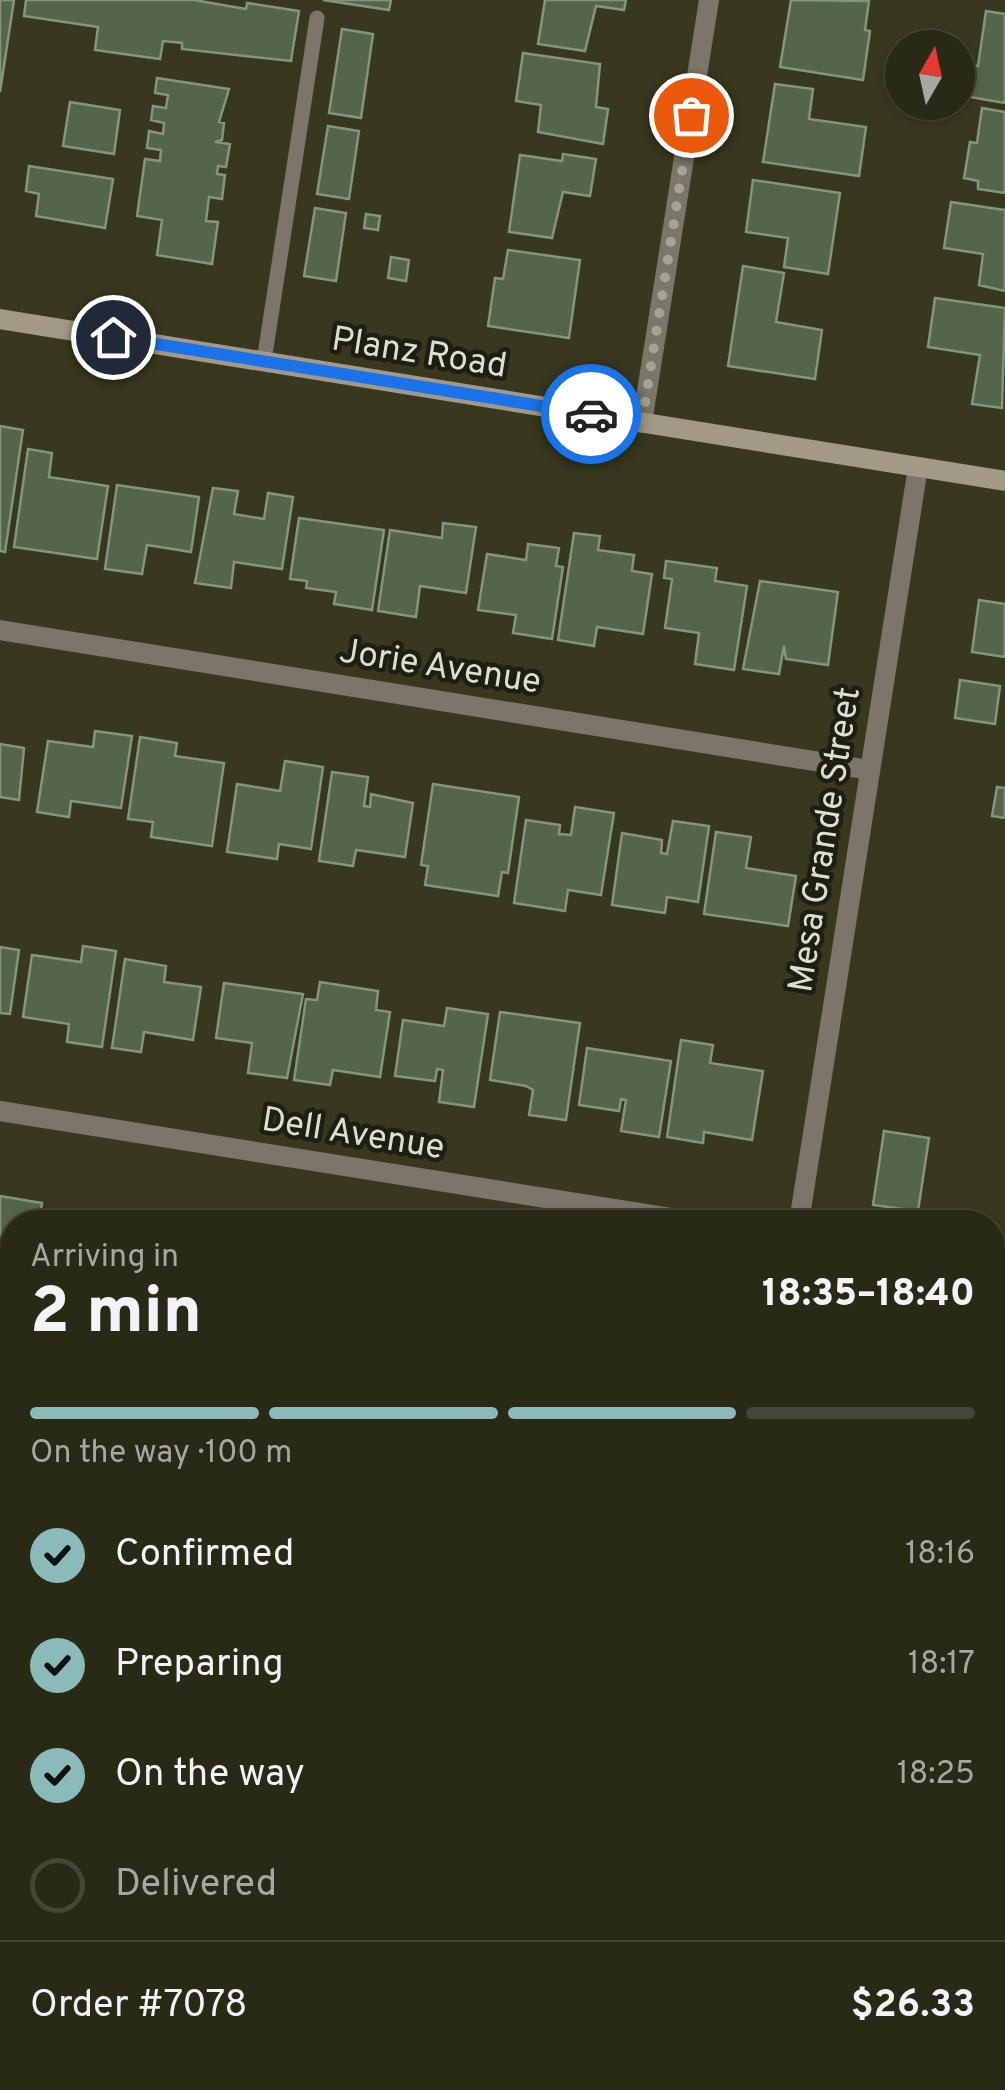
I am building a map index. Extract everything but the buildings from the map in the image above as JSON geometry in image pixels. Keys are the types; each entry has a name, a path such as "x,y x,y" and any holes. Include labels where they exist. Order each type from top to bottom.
{"street":[{"path":"642,422 709,0"},
{"name":"Planz Road","path":"0,319 1005,482"},
{"name":"Mesa Grande Street","path":"800,1210 918,468"},
{"name":"Jorie Avenue","path":"0,630 870,770"},
{"name":"Dell Avenue","path":"0,1111 621,1210"}],"lane":[{"path":"264,362 317,18"}],"way so far":[{"path":"591,414 642,422 691,115"}],"route":[{"path":"113,337 591,414"}]}
